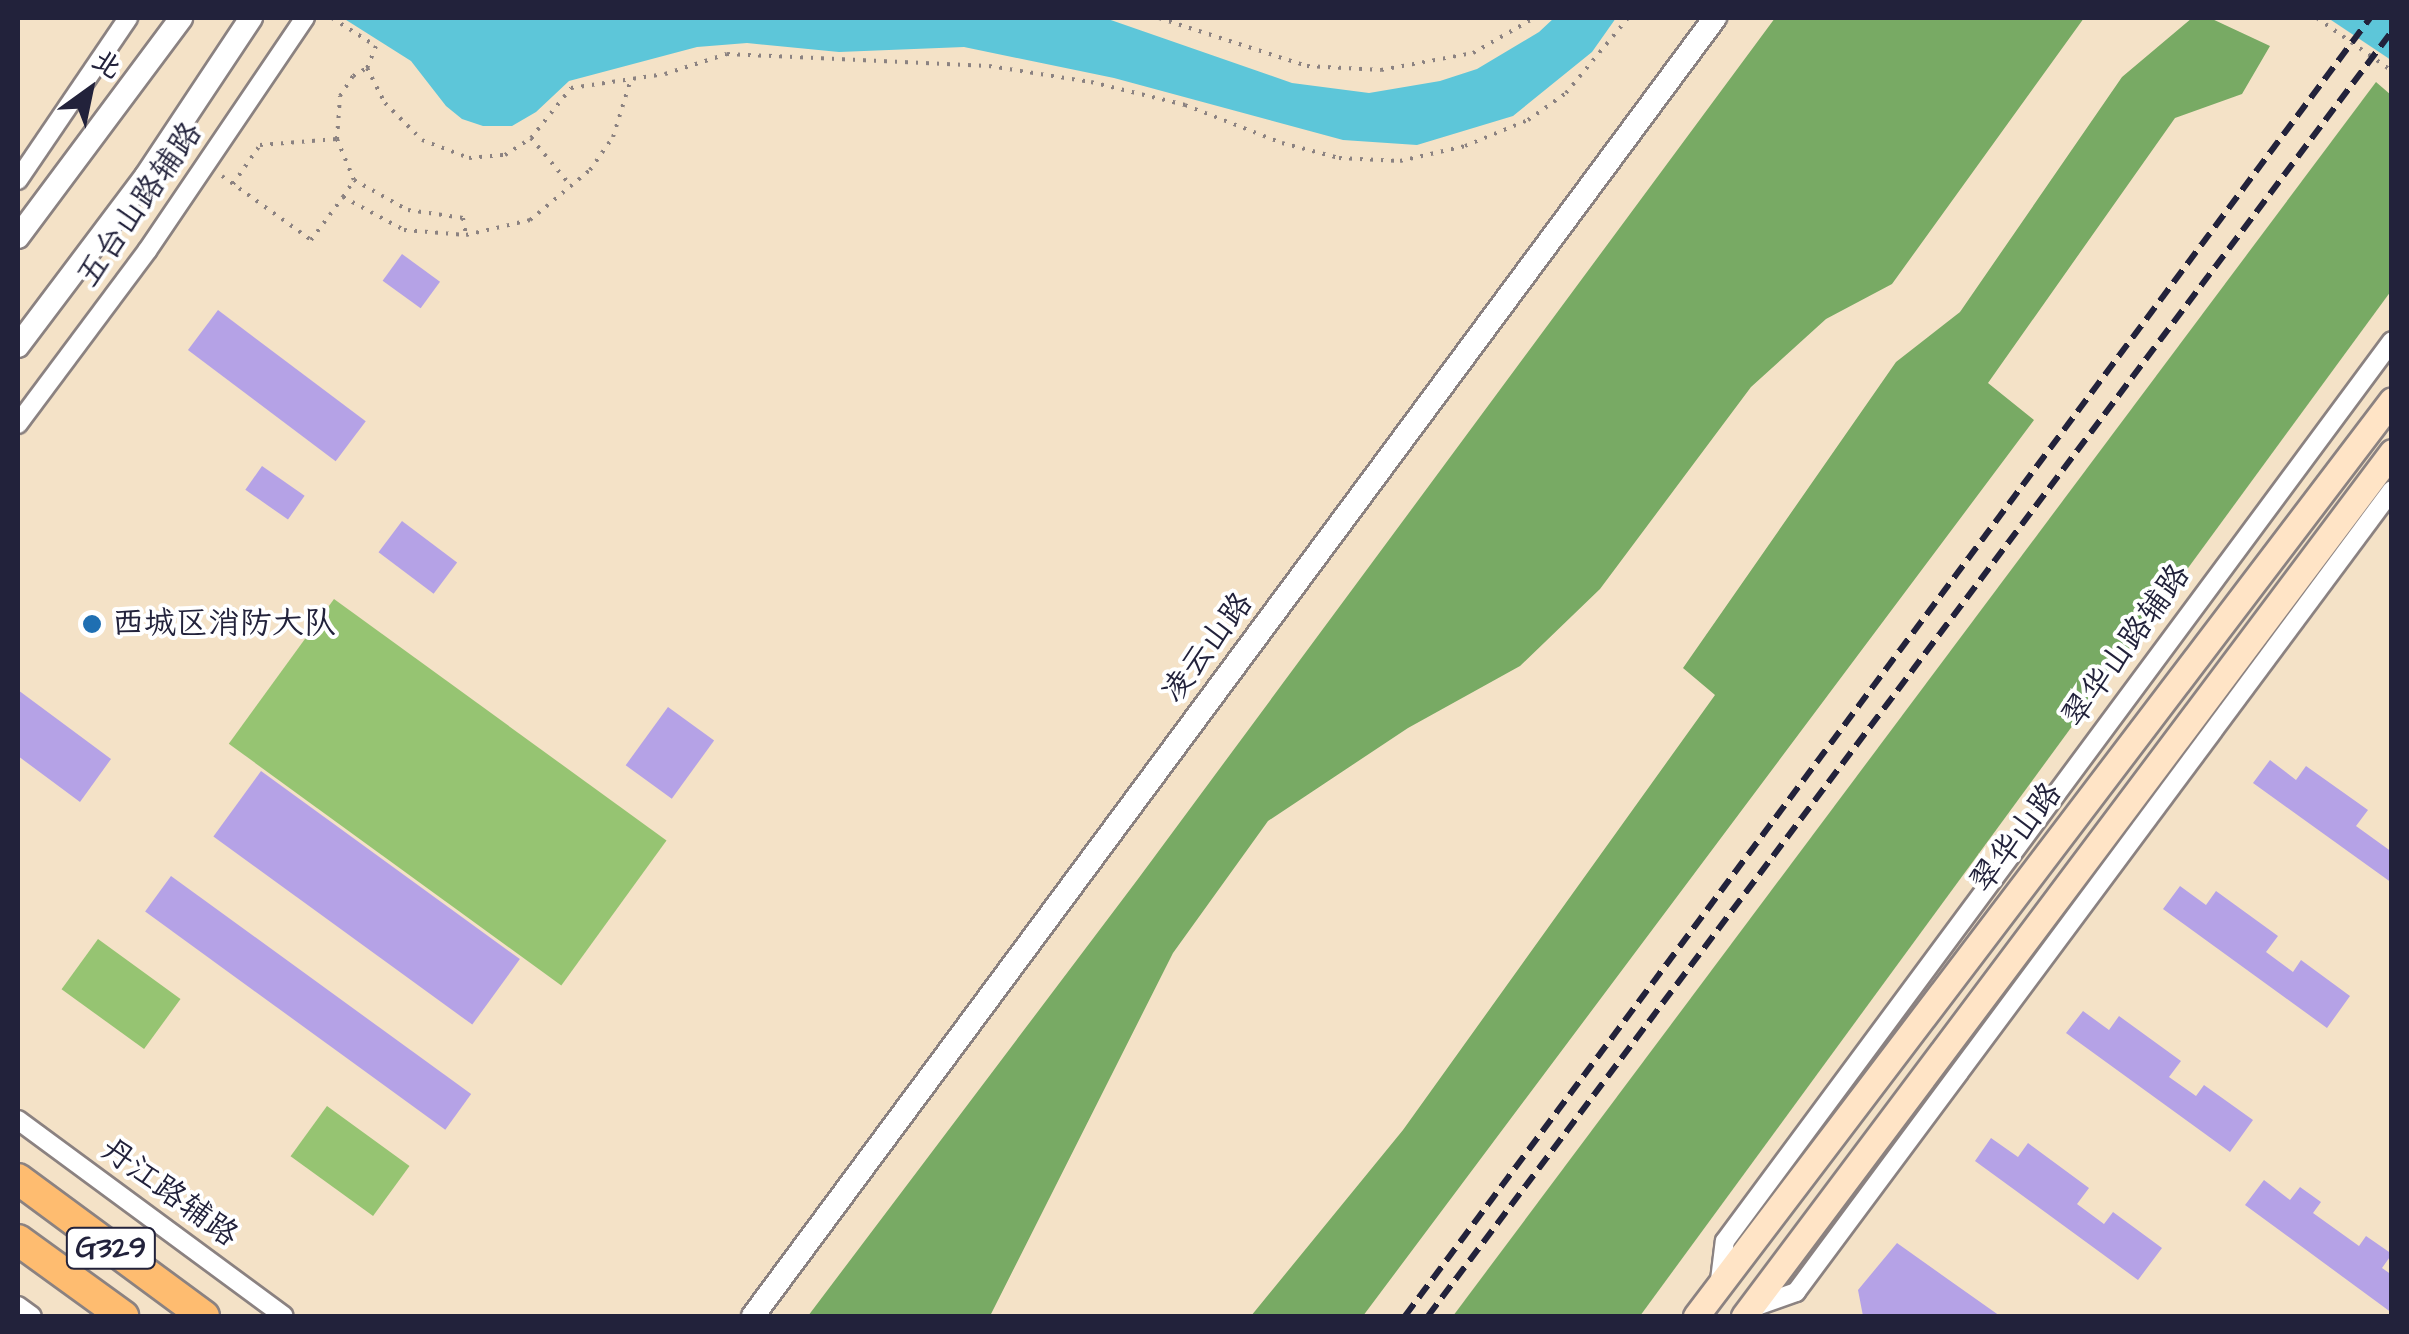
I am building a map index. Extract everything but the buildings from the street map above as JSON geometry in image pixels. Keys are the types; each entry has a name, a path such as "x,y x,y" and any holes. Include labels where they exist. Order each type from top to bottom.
{"highway":[{"name":"G329","path":"18,1179 204,1316"},
{"name":"G329","path":"18,1240 123,1316"}],"main road":[{"name":"翠华山路","path":"1696,1316 2392,400"},
{"path":"1748,1312 2392,452"}],"street":[{"path":"18,180 128,18"},
{"path":"18,238 181,18"},
{"path":"18,346 146,176 251,18"},
{"name":"五台山路辅路","path":"18,424 206,164 305,18"},
{"name":"凌云山路","path":"753,1316 1716,18"},
{"name":"翠华山路辅路","path":"1719,1284 1725,1242 2392,341"},
{"path":"1748,1312 1796,1292 2392,490"},
{"name":"丹江路辅路","path":"18,1120 284,1316"},
{"path":"18,1306 32,1316"}],"path":[{"path":"332,18 376,46 368,68 353,76 340,96 337,140 354,180 408,210 463,218 466,236"},
{"path":"1160,18 1307,66 1381,70 1473,53 1534,18"},
{"path":"368,68 385,104 422,140 469,158 505,155 531,138 570,88 665,74 727,54 989,66 1092,82 1185,105 1282,143 1340,158 1400,161 1465,146 1528,120 1566,93 1628,18"},
{"path":"2317,18 2392,71"},
{"path":"342,197 404,230 466,236 530,220 590,170 613,137 631,78"},
{"path":"531,138 571,186"},
{"path":"233,184 260,145 337,140"},
{"path":"206,164 311,240 354,180"}],"green space":[{"path":"1775,18 2084,18 1892,284 1826,319 1751,387 1600,589 1520,666 1408,728 1268,821 1173,953 990,1316 808,1316 1138,879"},
{"path":"2192,18 2210,18 2270,46 2242,94 2175,118 1988,383 2034,420 1363,1316 1251,1316 1403,1130 1715,695 1683,668 1896,362 1960,312 2122,77"},
{"path":"2376,82 2391,95 2391,291 1640,1316 1453,1316"},
{"path":"334,599 667,841 561,985 229,744"},
{"path":"98,939 181,999 144,1049 62,989"},
{"path":"327,1106 410,1166 373,1216 291,1156"}],"water":[{"path":"343,18 1105,18 1292,83 1369,93 1440,81 1477,69 1539,32 1554,18 1616,18 1592,52 1513,116 1417,145 1343,140 1114,78 964,47 839,52 747,43 697,47 569,81 536,112 512,126 483,126 462,119 446,106 411,61"},
{"path":"2328,18 2391,18 2391,61 2388,58"}],"railway":[{"path":"1405,1316 2370,18"},
{"path":"1428,1316 2392,31"}],"place":[{"name":"西城区消防大队","path":"92,624"}]}
